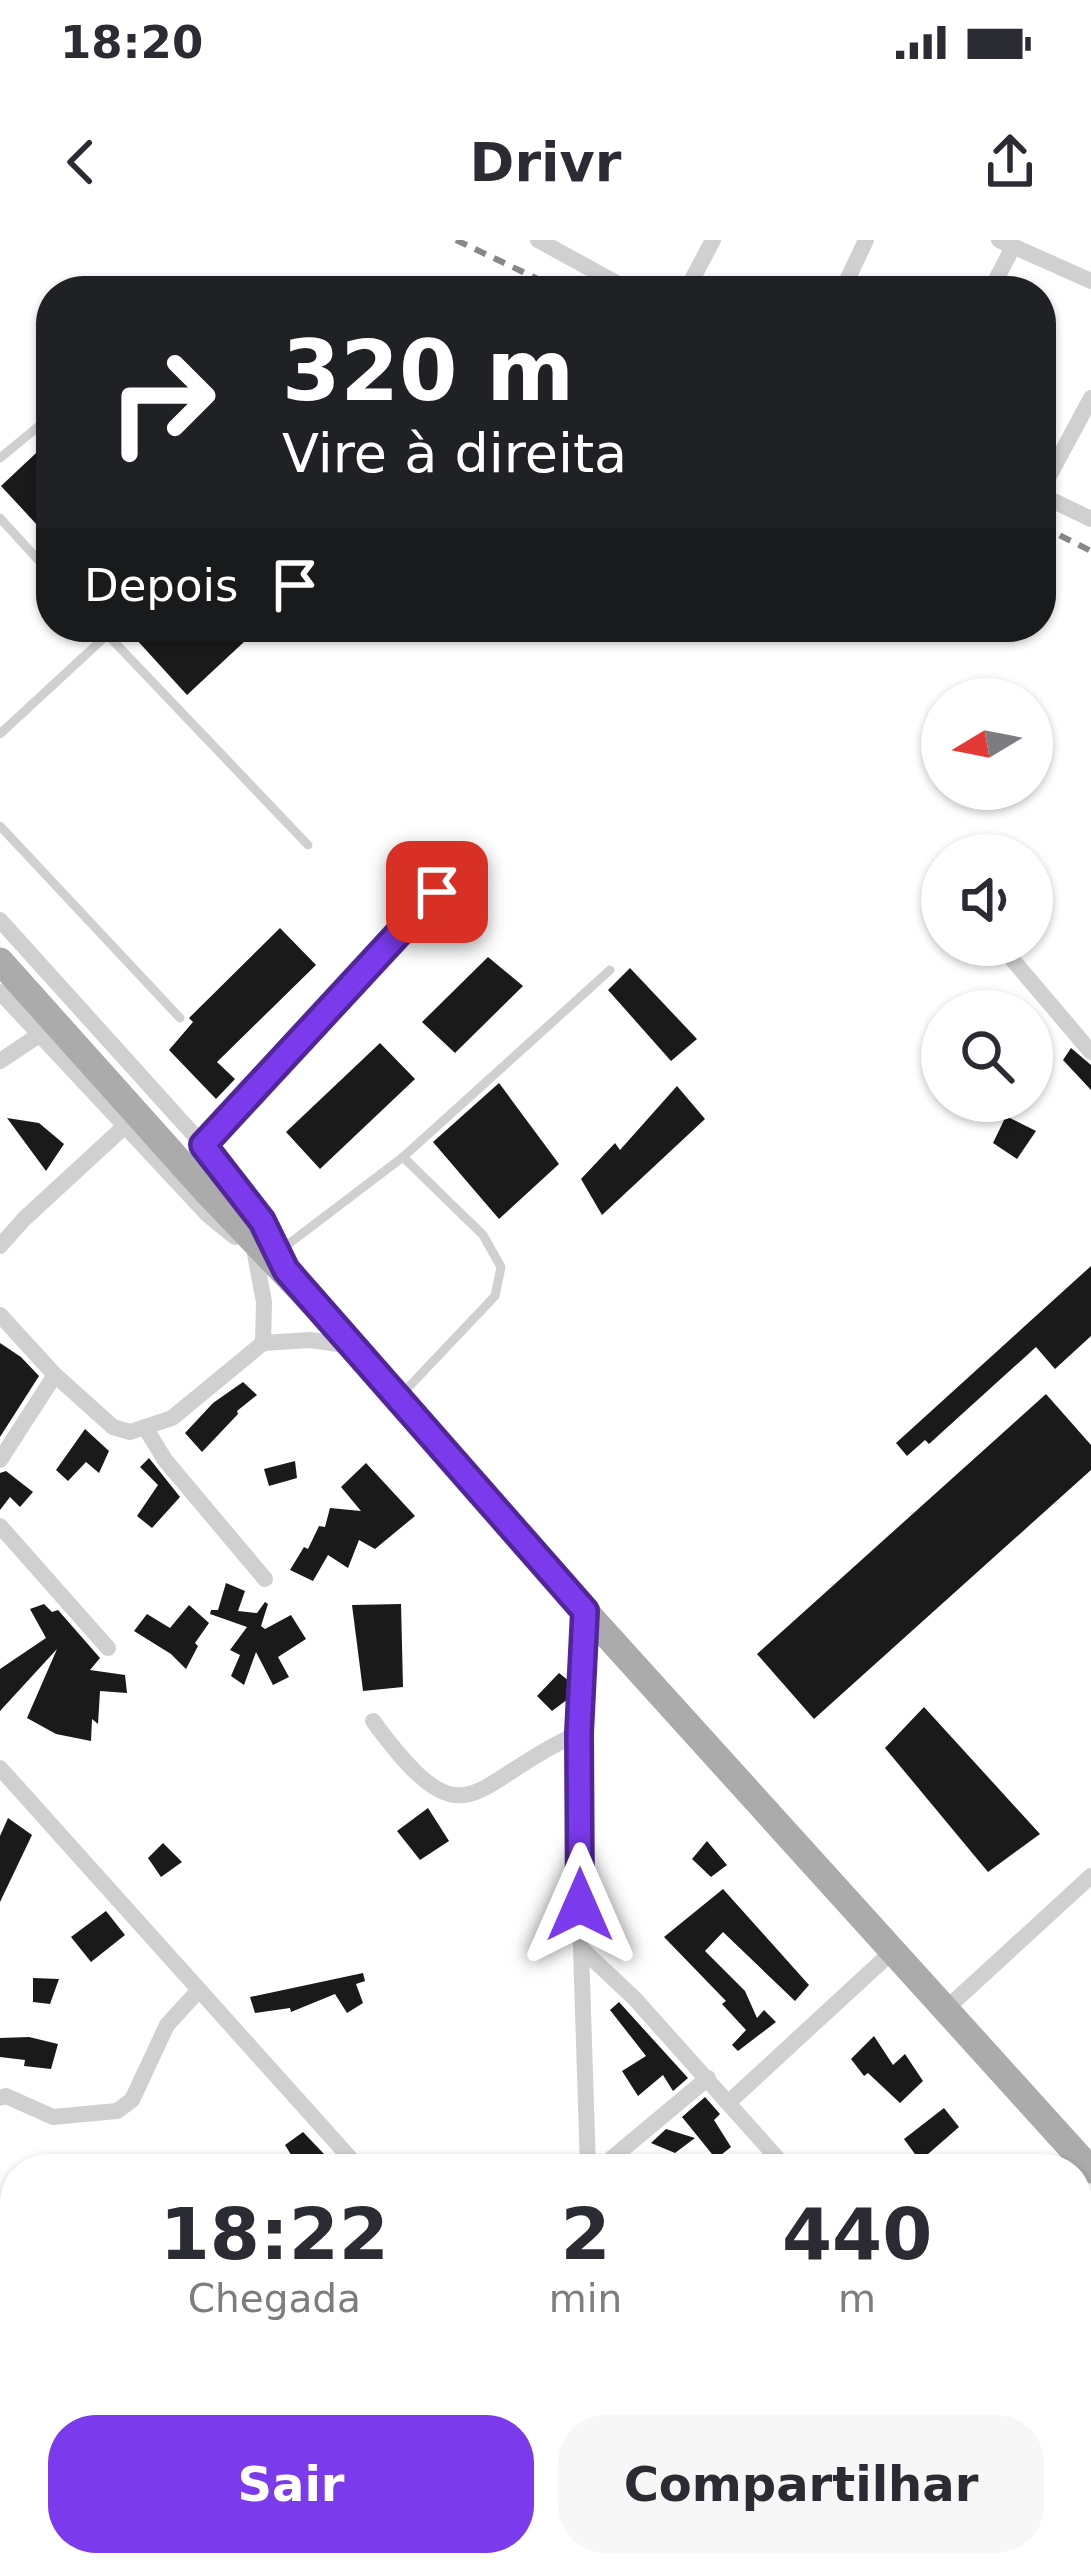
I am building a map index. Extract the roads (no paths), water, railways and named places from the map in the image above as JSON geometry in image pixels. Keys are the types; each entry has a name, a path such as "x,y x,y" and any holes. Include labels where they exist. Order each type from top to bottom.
{"main road":[{"path":"0,962 206,1191 282,1261 585,1611 1077,2154"}],"street":[{"path":"694,276 713,240"},
{"path":"849,276 866,240"},
{"path":"547,242 605,276"},
{"path":"995,276 1006,243 1091,281"},
{"path":"1056,464 1091,398"},
{"path":"1056,501 1091,520"},
{"path":"0,920 203,1145 253,1208 282,1261"},
{"path":"1018,966 1091,1052"},
{"path":"0,992 208,1215 255,1254 282,1261"},
{"path":"0,1061 39,1035"},
{"path":"0,1246 125,1126"},
{"path":"255,1254 264,1302 263,1342"},
{"path":"0,1315 55,1375 113,1427 130,1432 172,1418 263,1342 310,1340 354,1346"},
{"path":"0,1460 55,1375"},
{"path":"146,1429 165,1460 266,1579"},
{"path":"0,1526 108,1648"},
{"path":"585,1611 579,1733 587,2154"},
{"path":"373,1721 424,1784 441,1794 464,1796 485,1789 579,1733"},
{"path":"0,1768 347,2154"},
{"path":"947,2008 1091,1876"},
{"path":"580,1948 708,2078 769,2154"},
{"path":"729,2102 895,1950"},
{"path":"0,2098 6,2096 53,2117 117,2111 133,2100 167,2025 199,1990"},
{"path":"617,2154 708,2078"}],"lane":[{"path":"0,458 36,428"},
{"path":"0,518 36,558"},
{"path":"0,734 93,642"},
{"path":"114,642 308,845"},
{"path":"0,826 180,1018"},
{"path":"203,1145 437,892"},
{"path":"282,1261 610,970"},
{"path":"399,1397 495,1296 501,1267 483,1235 404,1157"}],"railway":[{"path":"456,240 532,276"},
{"path":"1056,534 1091,551"}]}
